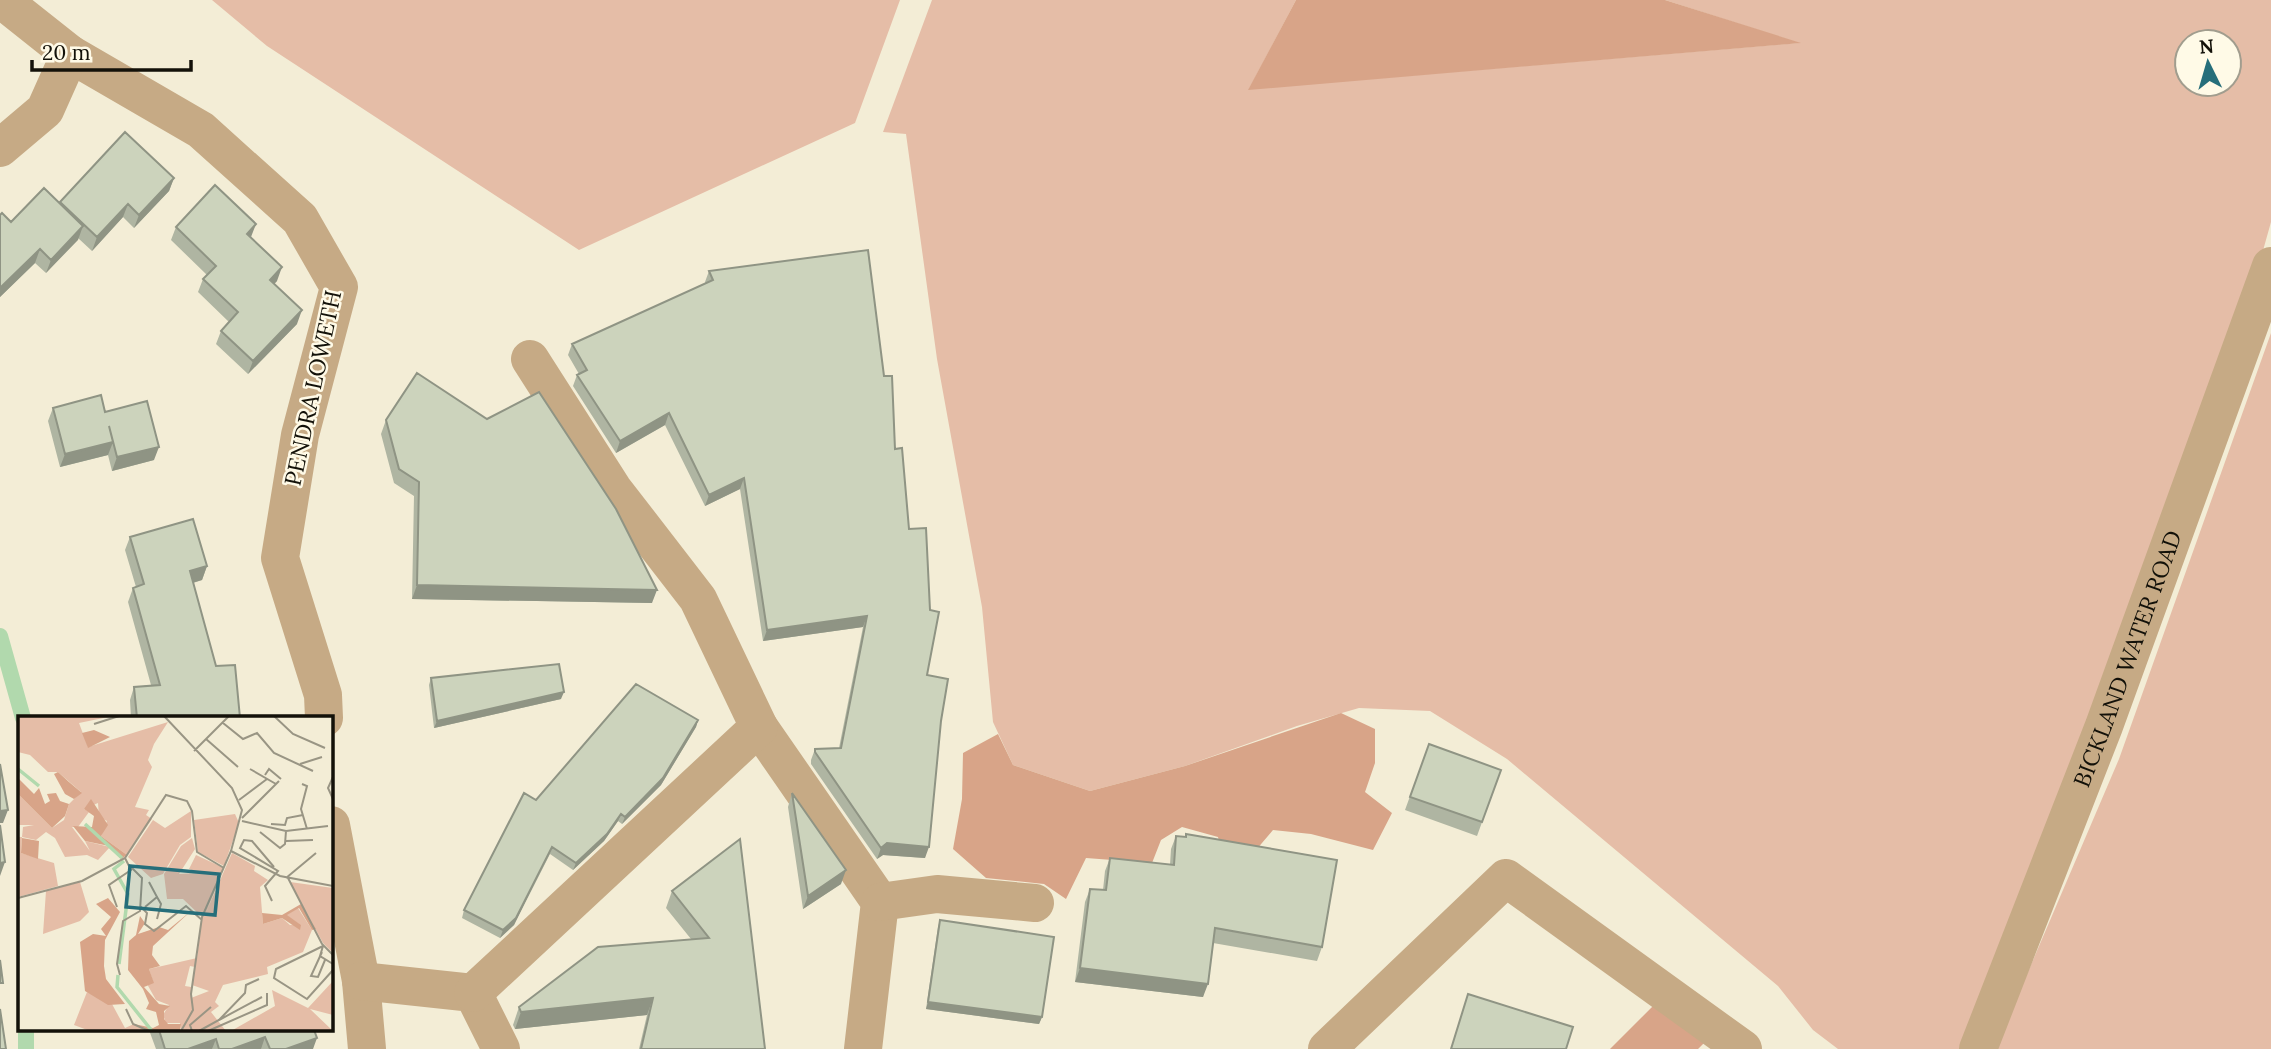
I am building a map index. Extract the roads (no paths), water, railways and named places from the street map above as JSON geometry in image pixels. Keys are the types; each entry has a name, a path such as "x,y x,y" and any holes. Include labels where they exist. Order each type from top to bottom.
{"street":[{"name":"PENDRA LOWETH","path":"2,0 70,54 201,130 300,219 339,287 300,435 280,558 323,695 324,716"},
{"path":"0,148 45,110 70,54"},
{"name":"BICKLAND WATER ROAD","path":"1978,1049 2104,726 2271,266"},
{"path":"530,359 613,489 698,599 759,727 880,902 863,1049"},
{"path":"361,981 473,993 759,727"},
{"path":"332,830 361,981 367,1049"},
{"path":"1327,1049 1506,878 1743,1049"},
{"path":"880,902 937,894 1035,903"},
{"path":"473,993 501,1049"}],"waterway":[{"path":"0,636 22,716"},
{"path":"26,1032 26,1049"}]}
